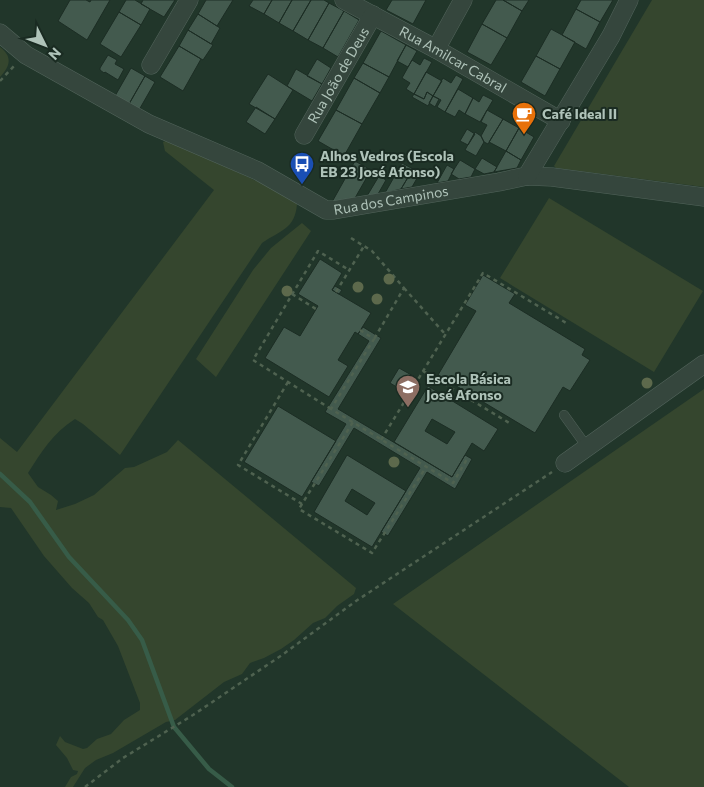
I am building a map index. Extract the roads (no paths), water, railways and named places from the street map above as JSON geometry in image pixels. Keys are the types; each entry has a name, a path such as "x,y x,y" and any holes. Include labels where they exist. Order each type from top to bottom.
{"street":[{"path":"151,65 189,0"},
{"name":"Rua Amilcar Cabral","path":"344,0 436,48 561,120"},
{"path":"436,48 463,0"},
{"path":"527,176 611,36 629,0"},
{"name":"Rua João de Deus","path":"304,135 373,15"},
{"name":"Rua dos Campinos","path":"0,33 26,55 148,124 258,171 326,210 527,176 552,177 704,197"},
{"path":"565,463 704,364"}],"lane":[{"path":"564,414 587,447"}],"waterway":[{"path":"0,474 30,502 69,557 128,620 142,640 174,727 209,769 232,787"}],"place":[{"name":"Café Ideal II","path":"524,135"},
{"name":"Alhos Vedros (Escola EB 23 José Afonso)","path":"302,185"},
{"name":"Escola Básica José Afonso","path":"408,408"}]}
